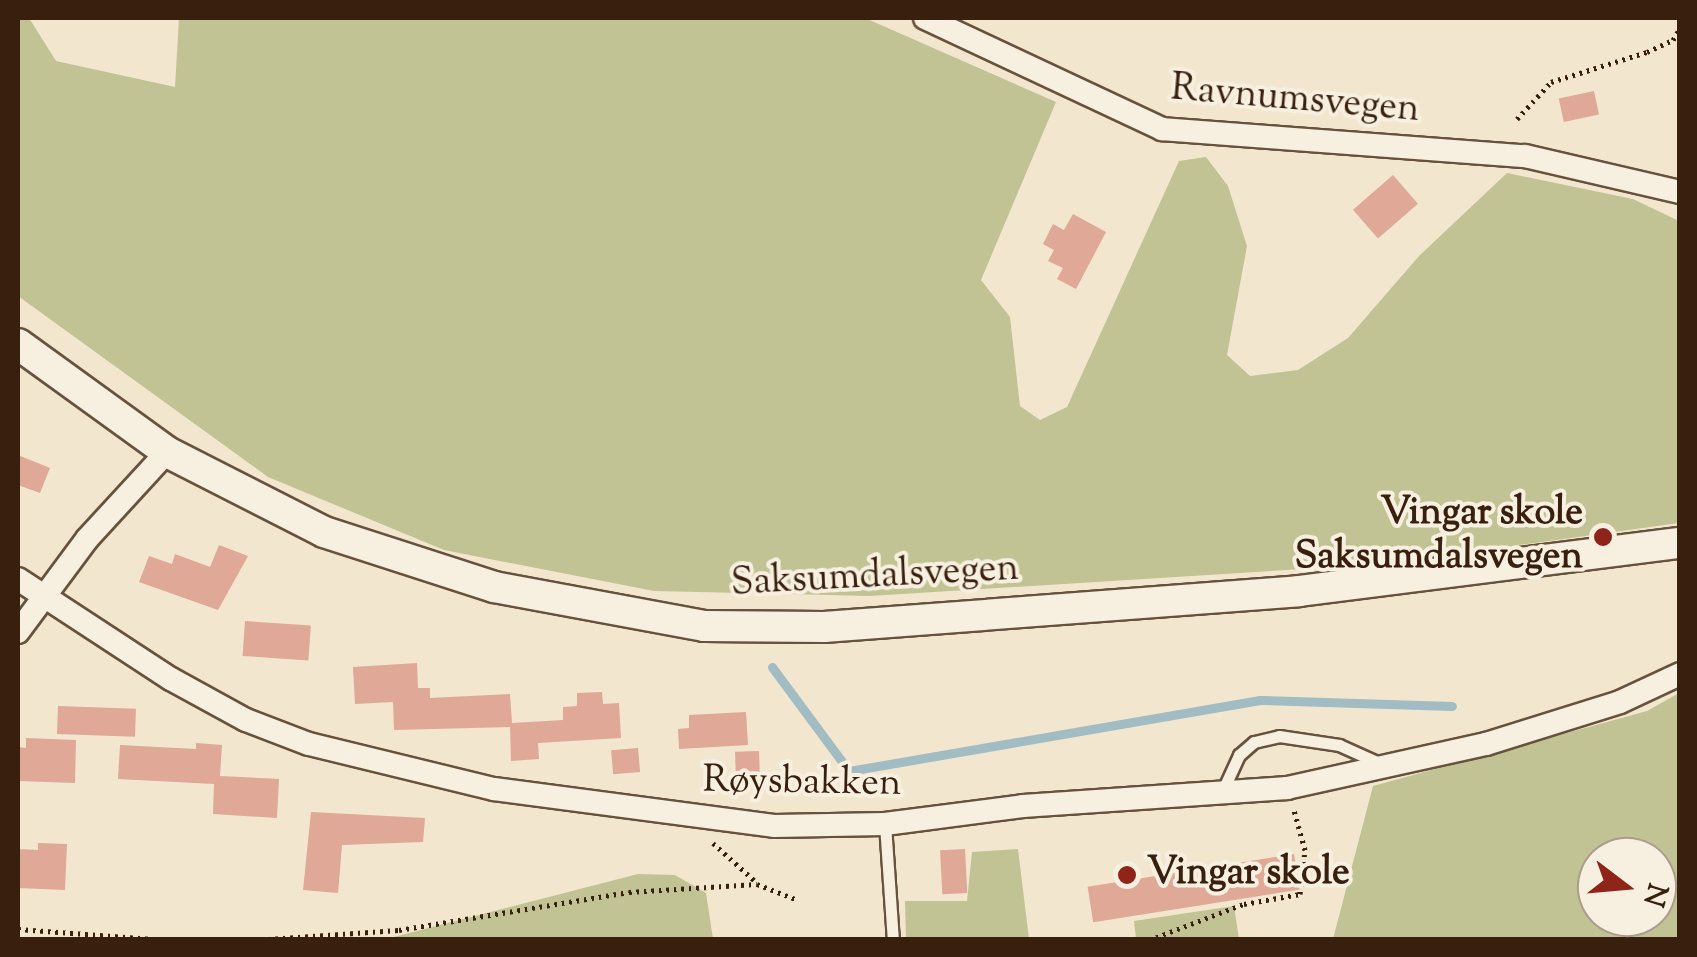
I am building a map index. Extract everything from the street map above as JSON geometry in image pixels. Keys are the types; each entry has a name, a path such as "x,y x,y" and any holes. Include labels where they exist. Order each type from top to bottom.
{"main road":[{"name":"Saksumdalsvegen","path":"18,344 167,452 268,508 436,572 611,613 764,630 1299,591 1680,542"}],"street":[{"name":"Ravnumsvegen","path":"925,18 1162,129 1525,156 1680,192"},
{"path":"18,632 50,596 87,540 167,452"},
{"name":"Røysbakken","path":"18,579 50,596 171,679 246,720 309,744 494,789 717,820 885,824 1024,806 1220,797 1288,788 1388,766 1620,702 1680,674"}],"lane":[{"path":"1220,797 1239,755 1254,742 1279,736 1339,745 1388,766"},
{"path":"885,824 893,940"}],"path":[{"path":"1517,118 1551,82 1647,52 1673,40 1680,28"},
{"path":"1149,940 1244,904 1300,894 1306,850 1288,788"},
{"path":"717,820 712,844 757,884 798,900"},
{"path":"253,940 399,930 628,892 757,884"},
{"path":"19,928 167,940"}],"green space":[{"path":"18,18 29,18 56,61 175,87 179,18 865,18 1056,102 981,280 1010,317 1020,406 1040,420 1067,407 1179,161 1206,157 1228,186 1247,246 1227,355 1250,376 1298,370 1348,338 1419,256 1507,173 1633,199 1679,221 1679,523 1382,564 870,596 654,591 444,550 268,477 18,296"},
{"path":"1679,693 1679,939 1333,939 1373,786 1647,711"},
{"path":"1018,849 1029,939 906,939 905,901 967,901 972,852"},
{"path":"638,874 675,875 706,893 713,939 386,939"},
{"path":"1234,906 1239,939 1136,939 1134,921"}],"building":[{"path":"1594,91 1599,114 1564,122 1559,98"},
{"path":"1393,175 1418,204 1378,238 1353,210"},
{"path":"1073,214 1106,232 1076,289 1057,279 1063,268 1048,261 1054,250 1043,244 1053,224 1064,230"},
{"path":"18,455 50,468 40,493 18,485"},
{"path":"219,545 248,556 218,610 139,582 149,556 172,564 175,554 210,567"},
{"path":"245,621 311,626 308,661 243,656"},
{"path":"417,663 418,688 430,688 430,698 510,694 512,723 563,720 563,707 577,706 577,693 602,692 603,704 619,703 621,738 538,743 539,759 511,761 510,727 394,730 393,702 355,704 353,667"},
{"path":"58,706 136,709 135,737 57,734"},
{"path":"746,712 748,745 679,749 678,729 689,728 689,715"},
{"path":"26,738 76,740 75,783 18,781 19,747 26,748"},
{"path":"196,743 222,745 220,776 279,779 277,818 213,814 214,784 118,779 120,745 196,749"},
{"path":"638,748 640,772 613,774 611,750"},
{"path":"759,751 760,778 736,779 735,752"},
{"path":"311,812 425,818 423,842 342,845 338,893 303,890"},
{"path":"38,843 67,844 65,890 18,888 18,849 38,850"},
{"path":"965,849 967,893 942,894 940,850"},
{"path":"1294,854 1300,890 1093,922 1088,887"}],"waterway":[{"path":"772,667 849,771 1260,700 1452,706"}],"place":[{"name":"Vingar skole Saksumdalsvegen","path":"1603,537"},
{"name":"Vingar skole","path":"1127,875"}]}
